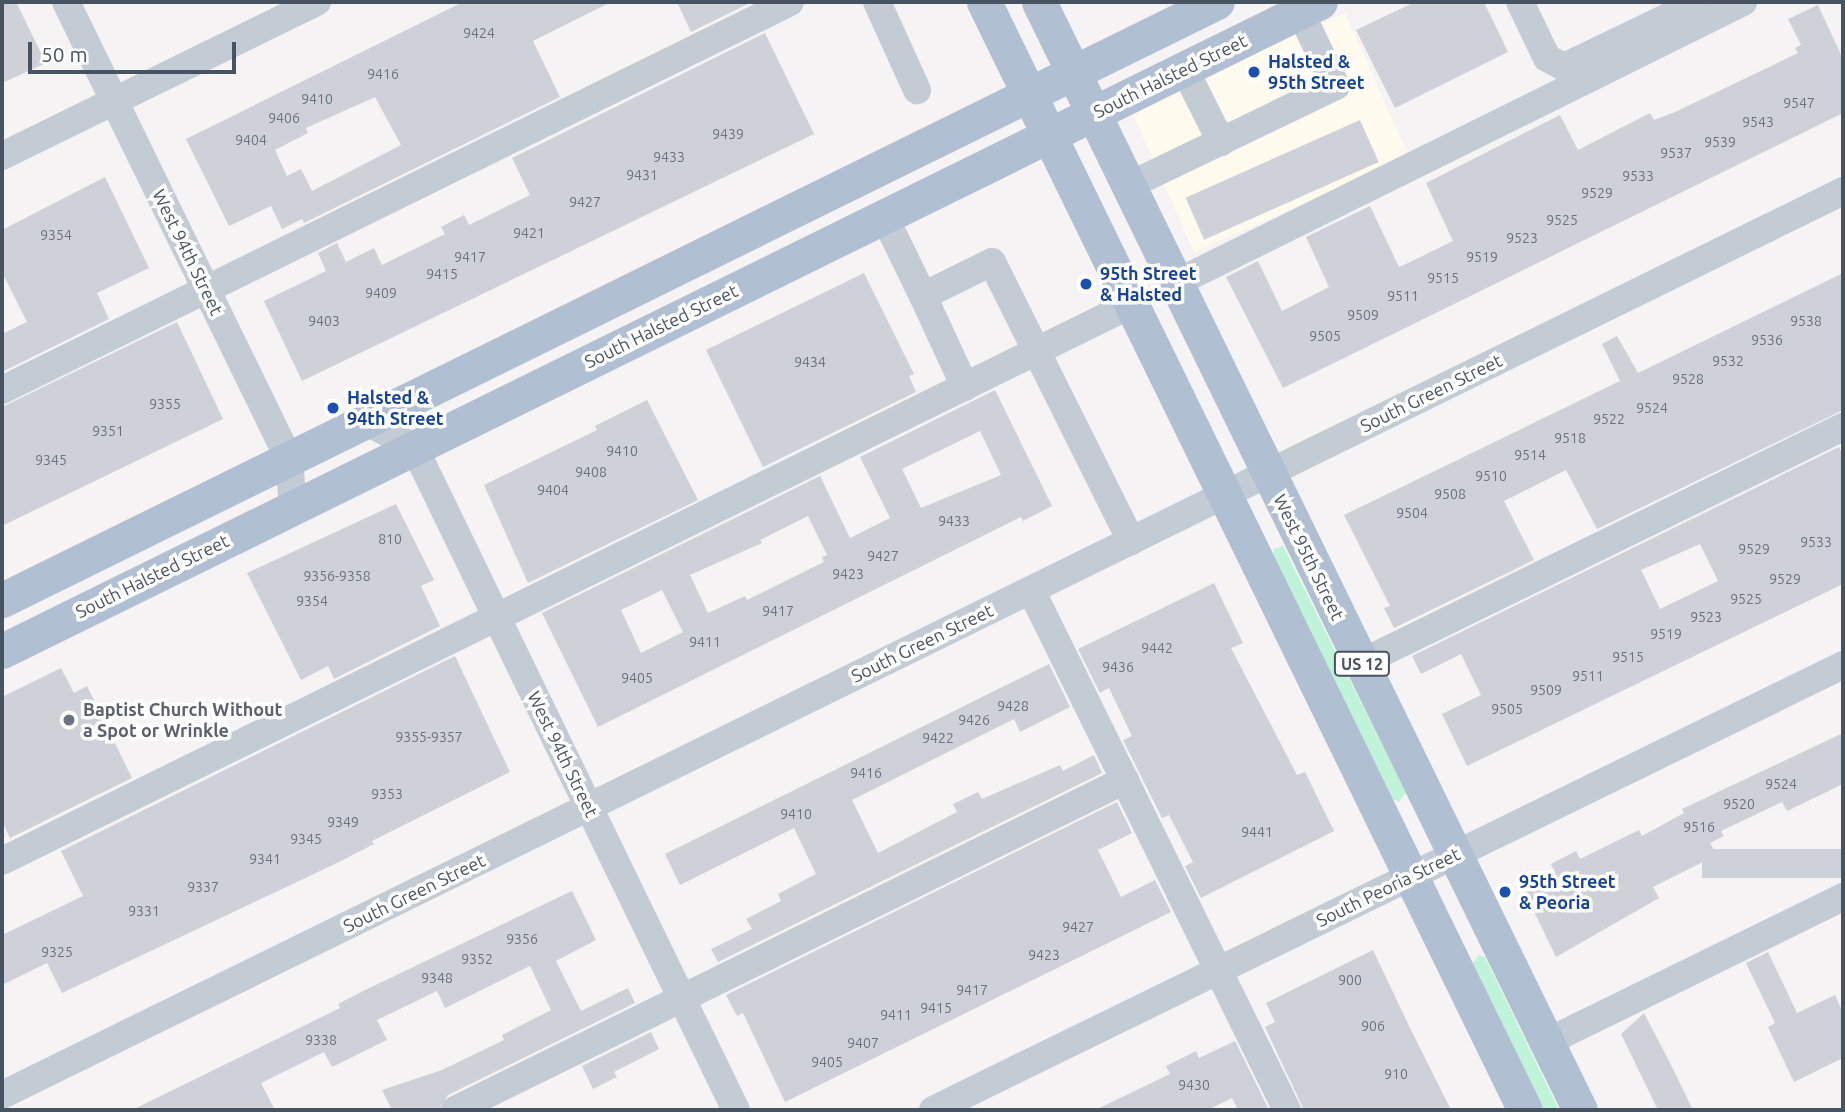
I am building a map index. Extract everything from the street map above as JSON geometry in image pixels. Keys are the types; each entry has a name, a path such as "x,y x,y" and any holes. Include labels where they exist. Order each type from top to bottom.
{"main road":[{"name":"US 12","path":"984,2 1525,1110"},
{"name":"West 95th Street","path":"1039,2 1580,1110"},
{"path":"2,600 1217,2"},
{"name":"South Halsted Street","path":"2,650 1310,7"}],"street":[{"name":"West 94th Street","path":"66,2 289,458 293,507"},
{"path":"2,156 317,2"},
{"path":"877,2 917,90"},
{"path":"1520,2 1547,58 1564,67 1699,2"},
{"path":"1176,283 1743,2"},
{"path":"2,390 778,4"},
{"path":"1128,186 1336,86 1310,7"},
{"path":"1184,68 1221,142"},
{"name":"South Green Street","path":"2,1095 1843,191"},
{"path":"884,216 965,387"},
{"path":"923,296 992,262 1131,541"},
{"path":"2,861 1132,304"},
{"path":"365,421 414,447"},
{"path":"1361,663 1843,427"},
{"name":"West 94th Street","path":"414,447 736,1110"},
{"path":"1031,590 1287,1110"},
{"name":"South Peoria Street","path":"933,1110 1843,665"},
{"path":"455,1110 1125,780"},
{"path":"1547,1042 1843,897"}],"shaded area":[{"path":"1345,13 1409,156 1194,252 1130,109"}],"green space":[{"path":"1283,546 1406,793 1399,802 1392,799 1273,556 1274,549"},
{"path":"1479,955 1485,957 1559,1110 1544,1110 1473,963"}],"building":[{"path":"2,2 16,2 46,63 2,83"},
{"path":"463,2 611,2 533,41 560,97 304,223 302,219 282,229 271,206 229,226 186,139","holes":["375,97 401,145 312,191 301,169 287,176 275,150 308,133 306,128"]},
{"path":"677,2 750,2 750,3 691,32"},
{"path":"1415,2 1484,2 1508,52 1395,108 1356,30"},
{"path":"1818,5 1843,59 1843,113 1283,388 1226,277 1258,261 1282,311 1329,287 1306,237 1370,206 1399,267 1406,264 1453,241 1426,183 1560,115 1578,150 1650,113 1654,120 1675,112 1798,53 1795,48 1801,45 1788,19"},
{"path":"765,33 814,134 302,381 264,301 326,271 318,253 337,243 346,262 374,248 382,265 445,234 441,227 464,215 469,225 530,195 512,158"},
{"path":"1360,120 1379,162 1204,240 1186,198"},
{"path":"105,177 149,268 97,293 109,319 2,372 2,334 27,322 2,272 2,230"},
{"path":"864,273 914,374 909,376 916,392 763,467 706,350"},
{"path":"1843,273 1843,410 1597,529 1566,470 1504,501 1534,560 1394,628 1384,608 1390,606 1344,515 1620,381 1602,344 1617,336 1638,373"},
{"path":"177,322 223,419 2,526 2,407"},
{"path":"995,390 1052,506 1023,521 1021,517 598,727 542,613 820,476 850,538 890,518 860,457","holes":["980,431 1001,475 921,508 902,469","808,516 827,555 822,557 824,562 747,600 745,596 708,613 690,575 762,543 760,540","662,590 683,632 641,653 621,610"]},
{"path":"647,400 698,500 528,583 484,485 597,430 595,426"},
{"path":"1839,447 1843,456 1843,584 1467,766 1442,714 1481,695 1461,654 1421,674 1412,656","holes":["1700,544 1718,581 1660,609 1641,570"]},
{"path":"396,504 434,580 421,586 440,626 334,679 328,666 301,680 247,573"},
{"path":"1214,583 1243,643 1231,648 1297,775 1305,772 1334,831 1201,898 1185,866 1193,862 1169,815 1162,818 1123,740 1132,736 1109,688 1100,693 1078,649"},
{"path":"455,656 510,772 372,841 374,844 337,863 62,993 47,963 2,985 2,935 83,896 61,851"},
{"path":"1049,664 1070,707 1020,732 1014,719 852,800 878,853 957,812 953,804 978,792 982,799 1060,765 1063,771 1094,755 1102,773 718,962 711,949 752,929 746,919 781,901 778,894 816,874 794,828 680,885 665,854"},
{"path":"61,668 74,693 87,686 132,778 10,838 2,821 2,697"},
{"path":"1843,733 1843,784 1787,811 1782,802 1721,831 1724,836 1710,843 1717,855 1653,887 1659,898 1556,957 1525,893 1557,877 1551,864 1576,851 1580,859 1639,830 1642,836 1684,813 1682,809"},
{"path":"1117,802 1132,833 1098,850 1121,897 1155,880 1171,912 785,1102 743,1013 737,1016 726,995"},
{"path":"1702,849 1843,849 1843,878 1702,878"},
{"path":"572,891 596,940 556,961 581,1011 628,988 635,1003 448,1095 439,1110 392,1110 382,1090 442,1070 504,1040 502,1035 551,1010 530,966 445,1008 437,991 377,1020 387,1040 332,1067 324,1052 261,1083 275,1110 132,1110 340,1008 338,1004 363,991"},
{"path":"1373,950 1451,1110 1304,1110 1265,1027 1275,1022 1266,1003"},
{"path":"1768,952 1797,1013 1835,995 1843,1013 1843,1058 1794,1082 1768,1027 1775,1023 1746,963"},
{"path":"1644,1013 1693,1110 1658,1110 1621,1034"},
{"path":"651,1032 659,1049 614,1072 617,1077 593,1089 582,1066"},
{"path":"1235,1041 1269,1110 1238,1110 1232,1098 1208,1110 1095,1110 1170,1074 1166,1066 1196,1051 1199,1058"}],"place":[{"name":"Halsted & 95th Street","path":"1254,72"},
{"name":"95th Street & Halsted","path":"1086,284"},
{"name":"Halsted & 94th Street","path":"333,408"},
{"name":"Baptist Church Without a Spot or Wrinkle","path":"69,720"},
{"name":"95th Street & Peoria","path":"1505,892"}]}
